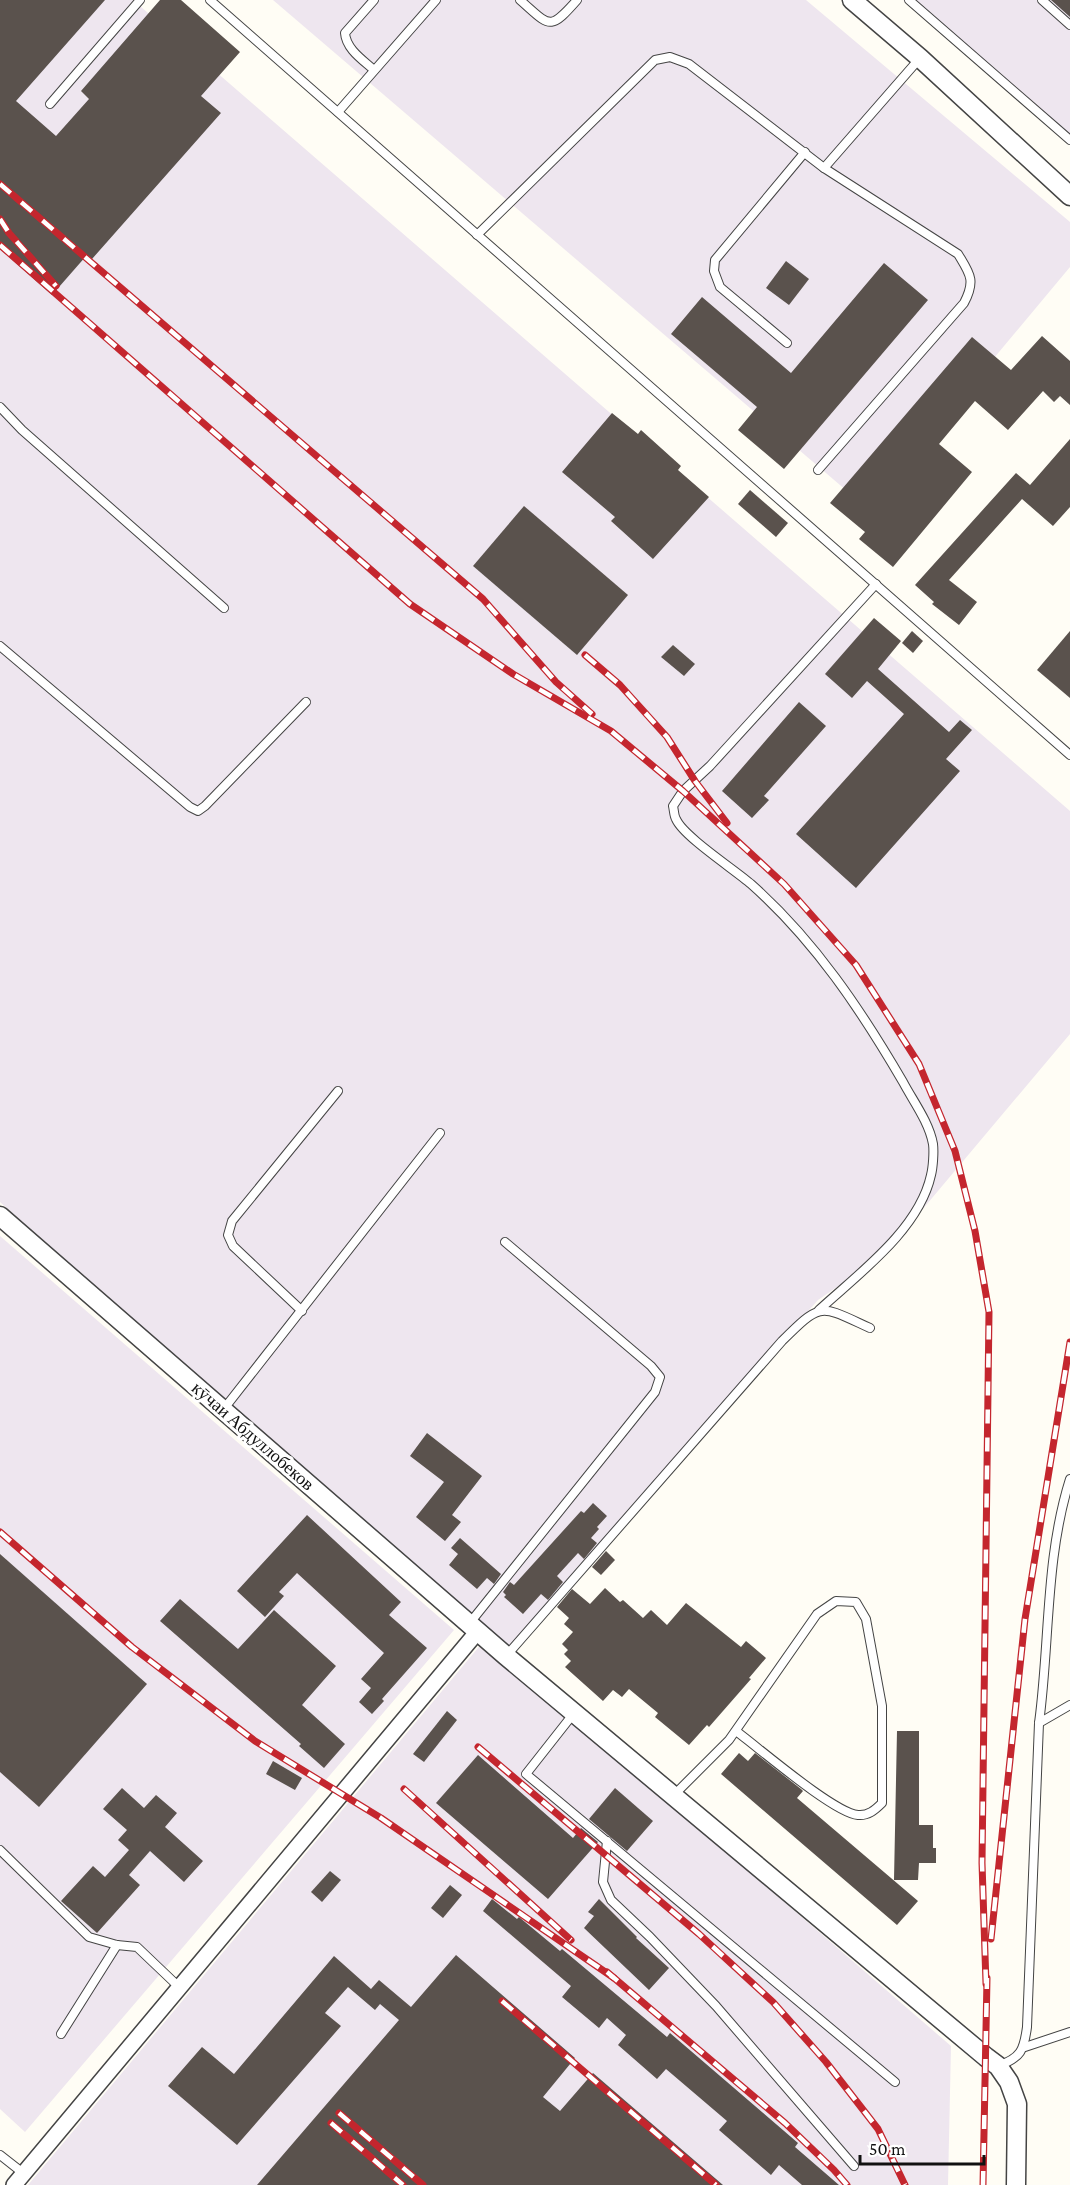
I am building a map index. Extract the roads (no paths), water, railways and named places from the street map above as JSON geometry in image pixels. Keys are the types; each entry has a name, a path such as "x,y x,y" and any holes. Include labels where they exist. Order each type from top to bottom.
{"street":[{"path":"852,0 920,58 1070,196"},
{"name":"кӯчаи Абдуллобеков","path":"0,1216 506,1656 998,2066"},
{"path":"19,2179 474,1627"},
{"path":"998,2066 1009,2082 1017,2104 1016,2185"}],"lane":[{"path":"50,104 140,0"},
{"path":"210,0 1070,755"},
{"path":"374,0 345,33 345,39 353,51 374,70"},
{"path":"338,112 435,0"},
{"path":"520,0 546,22 558,21 577,0"},
{"path":"909,0 1070,140"},
{"path":"1042,0 1070,25"},
{"path":"477,235 655,60 670,57 689,64 824,168 958,254 972,276 964,303 818,470"},
{"path":"824,168 920,58"},
{"path":"787,343 720,287 714,271 715,260 805,152"},
{"path":"0,407 22,430 224,608"},
{"path":"506,1656 782,1341 807,1316 819,1310 887,1247 908,1223 921,1203 931,1175 933,1144 924,1120 876,1036 844,988 795,926 751,884 685,830 676,819 673,806 683,791 710,766 876,584"},
{"path":"0,646 190,807 198,811 206,806 306,702"},
{"path":"302,1311 233,1246 228,1235 232,1221 338,1090"},
{"path":"224,1410 440,1133"},
{"path":"474,1627 655,1392 660,1377 651,1366 505,1242"},
{"path":"819,1310 830,1310 870,1328"},
{"path":"1025,2047 1039,1723 1044,1688 1052,1563 1070,1479"},
{"path":"673,1796 736,1731 817,1614 836,1601 856,1602 866,1619 882,1706 882,1803 874,1811 858,1815 837,1808 736,1731"},
{"path":"1039,1723 1070,1705"},
{"path":"574,1713 526,1774 895,2082"},
{"path":"607,1841 603,1882 611,1900 716,2006 854,2166"},
{"path":"0,1850 89,1937 117,1945 137,1947 179,1987"},
{"path":"61,2034 117,1945"},
{"path":"998,2066 1012,2061 1025,2047 1070,2032"},
{"path":"0,2155 19,2179"}],"railway":[{"path":"0,184 483,599 556,682 592,714"},
{"path":"0,219 9,233 56,286"},
{"path":"0,245 410,604 513,674 611,731 683,791 784,884 856,965 919,1064 955,1151 975,1231 989,1312 982,1863 986,1984"},
{"path":"585,655 620,685 667,737 695,781 727,823"},
{"path":"991,1939 1025,1619 1070,1342"},
{"path":"0,1532 132,1647 255,1741 381,1818 614,1978"},
{"path":"478,1747 699,1934 773,2002 826,2062 878,2129 905,2185"},
{"path":"404,1789 571,1940"},
{"path":"607,1972 785,2123 847,2185"},
{"path":"983,2185 987,1978"},
{"path":"502,2001 716,2185"},
{"path":"339,2113 423,2185"},
{"path":"331,2123 403,2185"}]}
